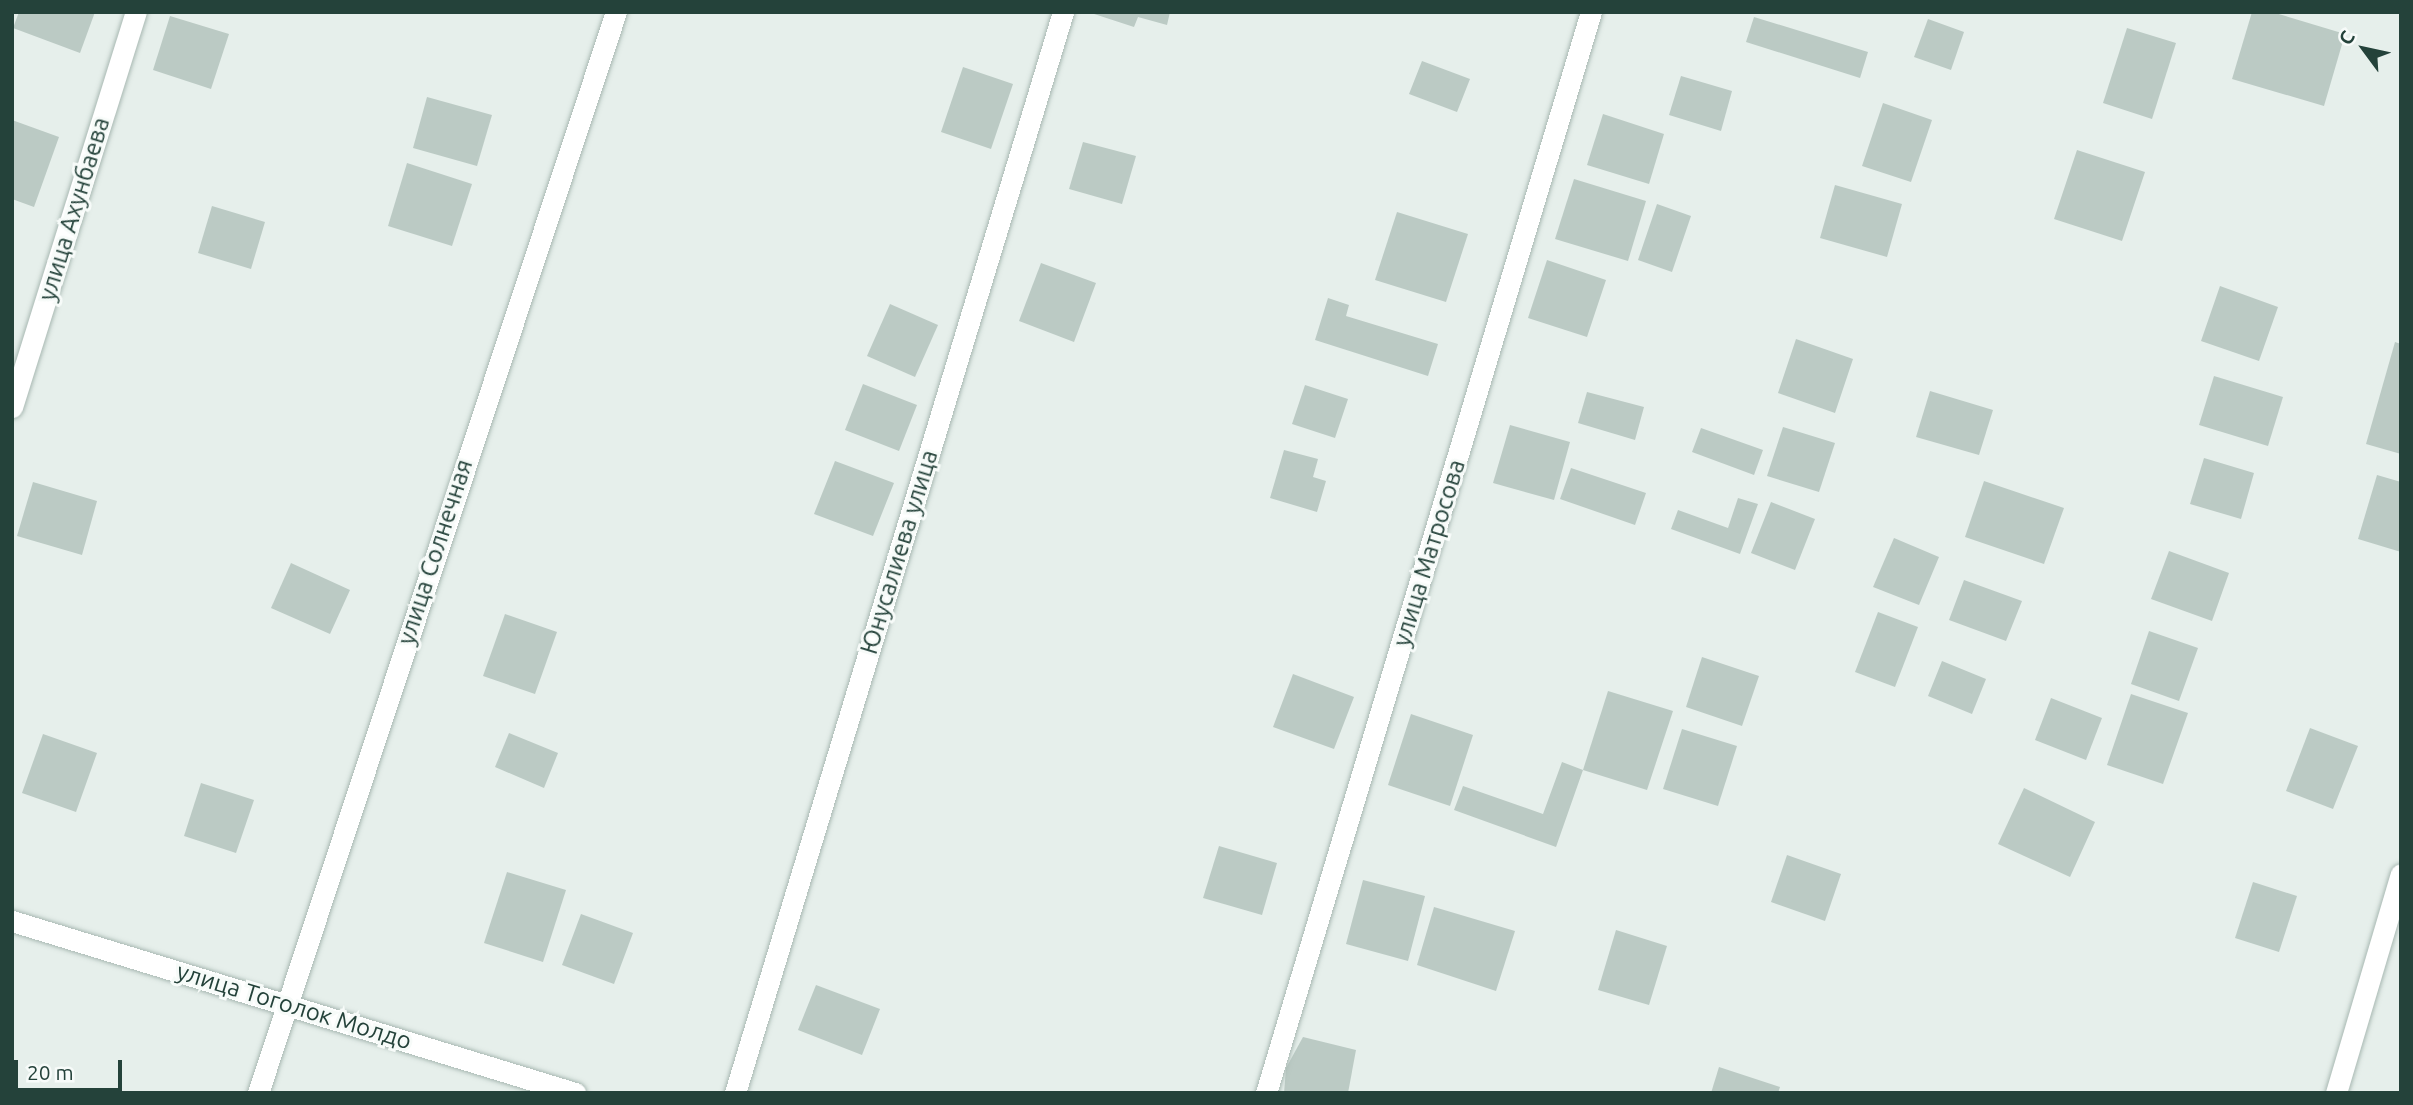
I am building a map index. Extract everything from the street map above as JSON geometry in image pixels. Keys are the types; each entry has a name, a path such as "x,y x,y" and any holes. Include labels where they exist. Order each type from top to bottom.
{"street":[{"name":"улица Ахунбаева","path":"12,407 136,12"},
{"name":"улица Солнечная","path":"258,1093 284,1003 616,12"},
{"name":"Юнусалиева улица","path":"735,1093 1063,12"},
{"name":"улица Матросова","path":"1266,1093 1591,12"},
{"path":"2336,1093 2401,874"},
{"name":"улица Тоголок Молдо","path":"12,920 575,1093"}],"building":[{"path":"19,12 95,12 80,53 13,28"},
{"path":"1088,12 1170,12 1167,25 1138,17 1134,27"},
{"path":"2252,12 2272,12 2345,34 2324,106 2232,79"},
{"path":"170,16 229,34 211,89 153,70"},
{"path":"1754,17 1868,52 1860,78 1746,42"},
{"path":"1928,19 1964,32 1951,70 1914,57"},
{"path":"2127,28 2176,43 2152,119 2103,103"},
{"path":"1422,61 1470,79 1457,112 1409,94"},
{"path":"963,67 1013,84 991,149 941,132"},
{"path":"1681,76 1732,91 1721,131 1669,115"},
{"path":"427,97 492,115 477,166 413,148"},
{"path":"1883,103 1932,120 1911,182 1862,166"},
{"path":"1603,114 1664,134 1649,184 1587,165"},
{"path":"12,120 59,137 34,207 12,199"},
{"path":"1083,142 1136,156 1122,204 1069,189"},
{"path":"2077,150 2145,172 2122,241 2054,219"},
{"path":"407,163 472,184 452,246 388,226"},
{"path":"1574,179 1646,201 1628,261 1555,239"},
{"path":"1835,185 1902,204 1887,257 1820,238"},
{"path":"1657,204 1691,216 1672,272 1638,260"},
{"path":"212,206 265,222 251,269 198,253"},
{"path":"1397,212 1468,234 1446,302 1375,280"},
{"path":"1547,260 1606,280 1587,337 1528,318"},
{"path":"1041,263 1096,283 1074,342 1019,321"},
{"path":"2220,286 2278,307 2259,361 2201,341"},
{"path":"1328,298 1349,305 1346,316 1438,344 1428,376 1315,340"},
{"path":"890,304 938,325 915,377 867,356"},
{"path":"1796,339 1853,359 1835,413 1778,393"},
{"path":"2395,342 2401,344 2401,454 2366,444"},
{"path":"2214,376 2283,397 2268,446 2199,425"},
{"path":"863,384 917,405 899,451 845,430"},
{"path":"1305,385 1348,399 1335,438 1292,424"},
{"path":"1930,391 1993,410 1979,455 1916,437"},
{"path":"1587,392 1644,407 1635,440 1578,423"},
{"path":"1510,425 1570,442 1554,500 1493,483"},
{"path":"1783,427 1835,443 1819,492 1767,476"},
{"path":"1701,428 1763,450 1754,475 1692,452"},
{"path":"1284,450 1318,459 1313,477 1326,481 1317,512 1270,498"},
{"path":"2204,458 2254,473 2241,519 2190,504"},
{"path":"835,461 894,483 873,536 814,514"},
{"path":"1571,468 1646,493 1635,525 1560,499"},
{"path":"2377,475 2401,482 2401,552 2358,539"},
{"path":"1984,481 2064,508 2044,564 1965,537"},
{"path":"33,482 97,501 82,555 17,536"},
{"path":"1738,498 1758,504 1740,554 1671,529 1678,510 1728,528"},
{"path":"1771,502 1815,519 1795,570 1751,553"},
{"path":"1894,538 1939,557 1919,605 1873,587"},
{"path":"2169,551 2229,573 2212,621 2151,599"},
{"path":"291,563 350,590 330,634 271,608"},
{"path":"1964,580 2022,601 2006,641 1949,620"},
{"path":"1878,612 1918,627 1895,687 1855,672"},
{"path":"505,614 557,632 535,694 483,676"},
{"path":"2149,631 2198,648 2179,701 2131,684"},
{"path":"1702,657 1759,676 1742,726 1686,707"},
{"path":"1942,661 1986,679 1972,714 1928,696"},
{"path":"1293,674 1354,697 1334,749 1273,727"},
{"path":"1608,691 1673,711 1647,790 1583,770"},
{"path":"2131,694 2188,713 2163,784 2107,765"},
{"path":"2051,698 2102,718 2086,760 2035,740"},
{"path":"1411,714 1473,735 1450,806 1388,785"},
{"path":"2310,728 2358,746 2333,809 2286,791"},
{"path":"1682,729 1737,746 1718,806 1663,789"},
{"path":"509,733 558,753 544,788 495,767"},
{"path":"43,734 97,753 76,812 22,793"},
{"path":"1562,762 1583,770 1556,847 1454,810 1463,786 1543,814"},
{"path":"201,783 254,800 236,853 184,836"},
{"path":"2024,788 2095,822 2070,877 1998,844"},
{"path":"1219,846 1277,863 1262,915 1203,898"},
{"path":"1787,855 1841,874 1825,921 1771,902"},
{"path":"507,872 566,890 543,962 484,943"},
{"path":"1363,880 1425,896 1408,961 1346,944"},
{"path":"2253,882 2297,896 2279,952 2235,938"},
{"path":"1434,907 1515,931 1496,991 1417,965"},
{"path":"581,914 633,933 614,984 562,965"},
{"path":"1616,930 1667,946 1649,1005 1598,990"},
{"path":"816,985 880,1009 862,1055 798,1030"},
{"path":"1303,1037 1356,1050 1348,1093 1284,1093 1286,1068"},
{"path":"1719,1067 1780,1087 1778,1093 1711,1093"}]}
